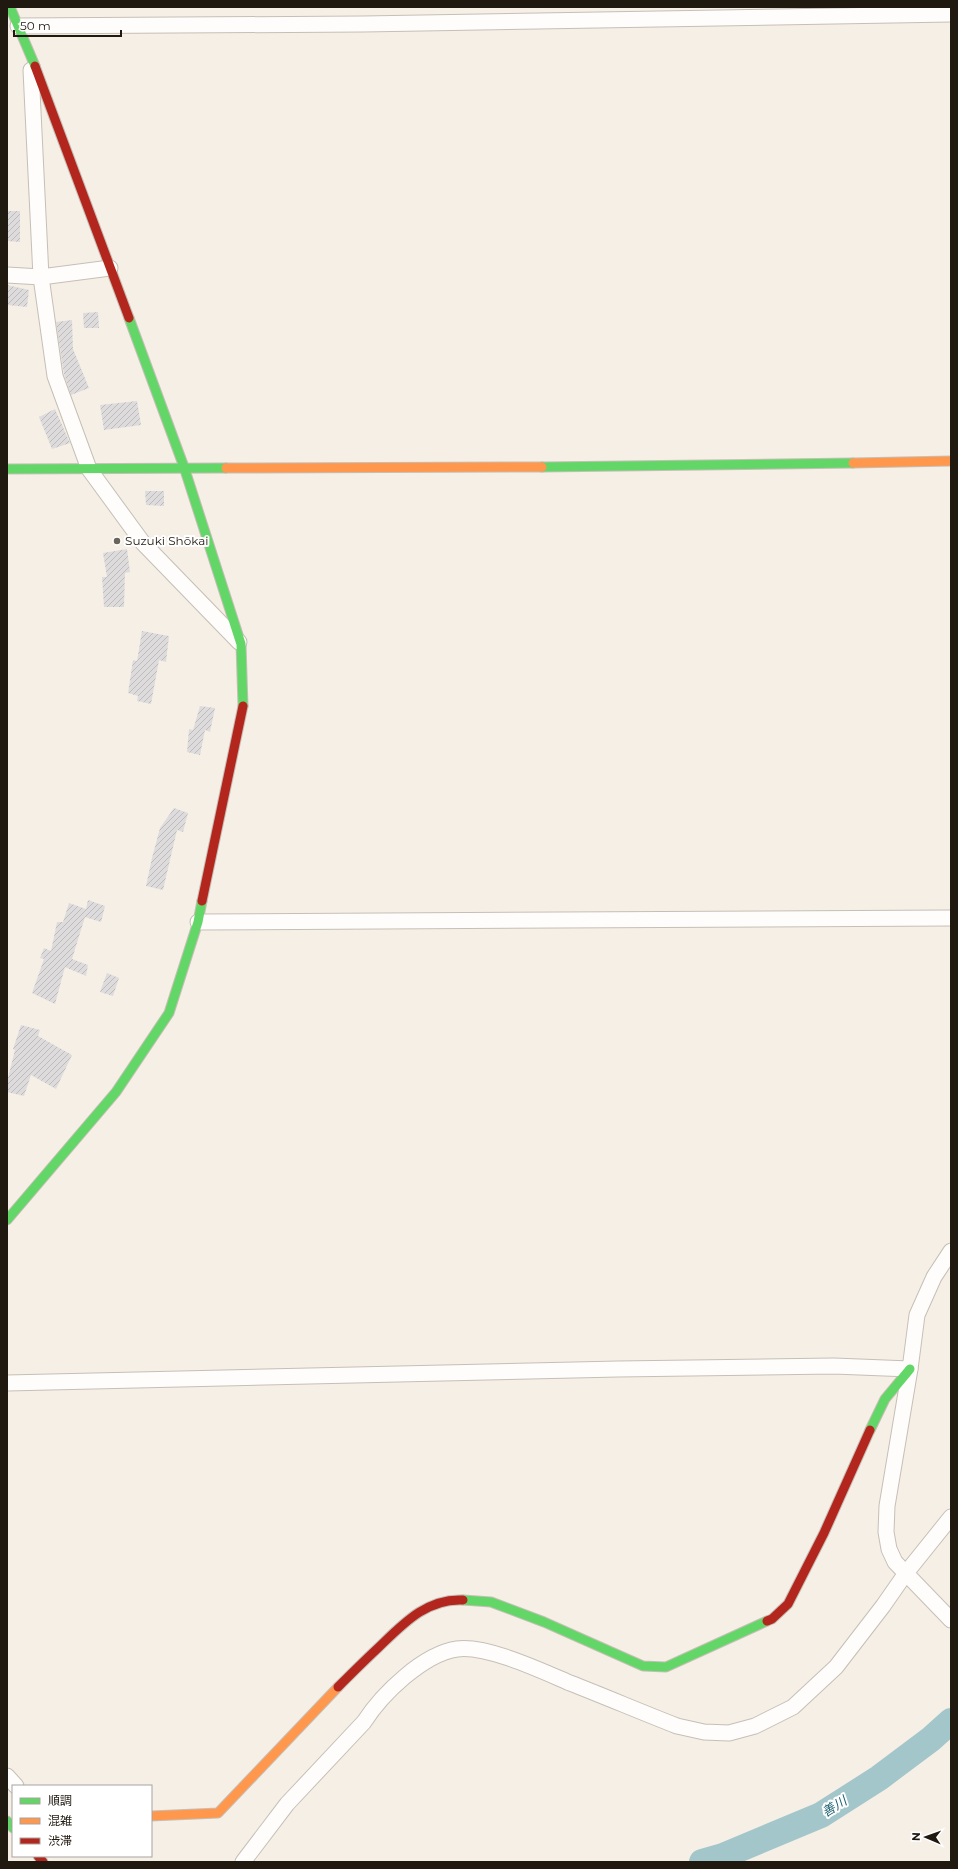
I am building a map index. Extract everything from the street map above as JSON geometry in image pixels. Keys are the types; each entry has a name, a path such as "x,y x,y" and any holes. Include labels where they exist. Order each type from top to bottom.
{"street":[{"path":"7,1220 116,1092 169,1013 198,922 244,702 241,644 184,467 30,53 10,7"},
{"path":"18,26 363,24 951,14"},
{"path":"30,53 40,277 55,376 89,469 143,543 241,644"},
{"path":"7,275 40,277 110,268"},
{"path":"7,469 184,467 587,467 951,461"},
{"path":"198,922 951,918"},
{"path":"951,1252 934,1277 917,1315 910,1369 887,1506 886,1532 889,1549 896,1562 951,1620"},
{"path":"7,1383 626,1369 834,1366 910,1369"},
{"path":"152,1816 218,1813 349,1676 409,1618 432,1605 455,1600 491,1602 544,1622 643,1666 666,1667 772,1619 788,1604 824,1533 854,1464 885,1399 910,1369"},
{"path":"243,1862 287,1804 364,1722 371,1711 410,1672 433,1657 448,1651 460,1649 482,1651 521,1663 677,1726 704,1732 729,1733 755,1726 793,1707 836,1667 884,1606 906,1573 951,1517"},
{"path":"7,1776 15,1785"}],"building":[{"path":"7,211 20,211 20,242 7,241"},
{"path":"7,285 29,290 27,307 7,305"},
{"path":"98,312 99,328 84,328 83,313"},
{"path":"72,320 73,349 89,388 71,395 64,374 56,322"},
{"path":"137,401 141,425 104,430 100,405"},
{"path":"55,409 70,443 52,449 39,417"},
{"path":"145,491 164,491 164,506 146,505"},
{"path":"127,549 130,572 125,573 124,607 104,607 102,577 107,577 103,553"},
{"path":"142,631 169,636 166,662 159,660 151,704 137,701 138,696 128,693 133,660 137,661"},
{"path":"200,706 215,708 210,732 205,730 200,755 187,752 189,729 193,730"},
{"path":"174,808 188,813 183,832 177,830 163,890 146,886 160,828"},
{"path":"88,900 105,906 101,922 85,917 72,959 88,965 86,976 65,967 55,1004 32,993 44,959 40,958 44,948 51,951 57,922 63,922 69,903 86,909"},
{"path":"107,973 119,978 113,996 100,992"},
{"path":"21,1025 40,1030 38,1036 72,1055 56,1089 31,1075 24,1096 7,1092 7,1082 15,1050 13,1049"}],"waterway":[{"name":"善川","path":"702,1862 723,1856 821,1815 879,1778 931,1739 951,1721"}],"traffic: fast":[{"path":"10,7 35,66"},
{"path":"129,318 184,467 241,644 243,706"},
{"path":"542,467 853,463"},
{"path":"7,469 226,468"},
{"path":"7,1220 116,1092 169,1013 198,922 202,901"},
{"path":"870,1430 885,1399 910,1369"},
{"path":"463,1600 491,1602 544,1622 643,1666 666,1667 767,1621"},
{"path":"7,1821 12,1827"}],"traffic: slow":[{"path":"853,463 951,461"},
{"path":"226,468 542,467"},
{"path":"152,1816 218,1813 338,1687"}],"traffic: jam":[{"path":"35,66 129,318"},
{"path":"202,901 243,706"},
{"path":"767,1621 772,1619 788,1604 824,1533 870,1430"},
{"path":"338,1687 406,1622 426,1608 437,1603 463,1600"},
{"path":"39,1857 43,1862"}],"place":[{"name":"Suzuki Shōkai","path":"117,541"}]}
